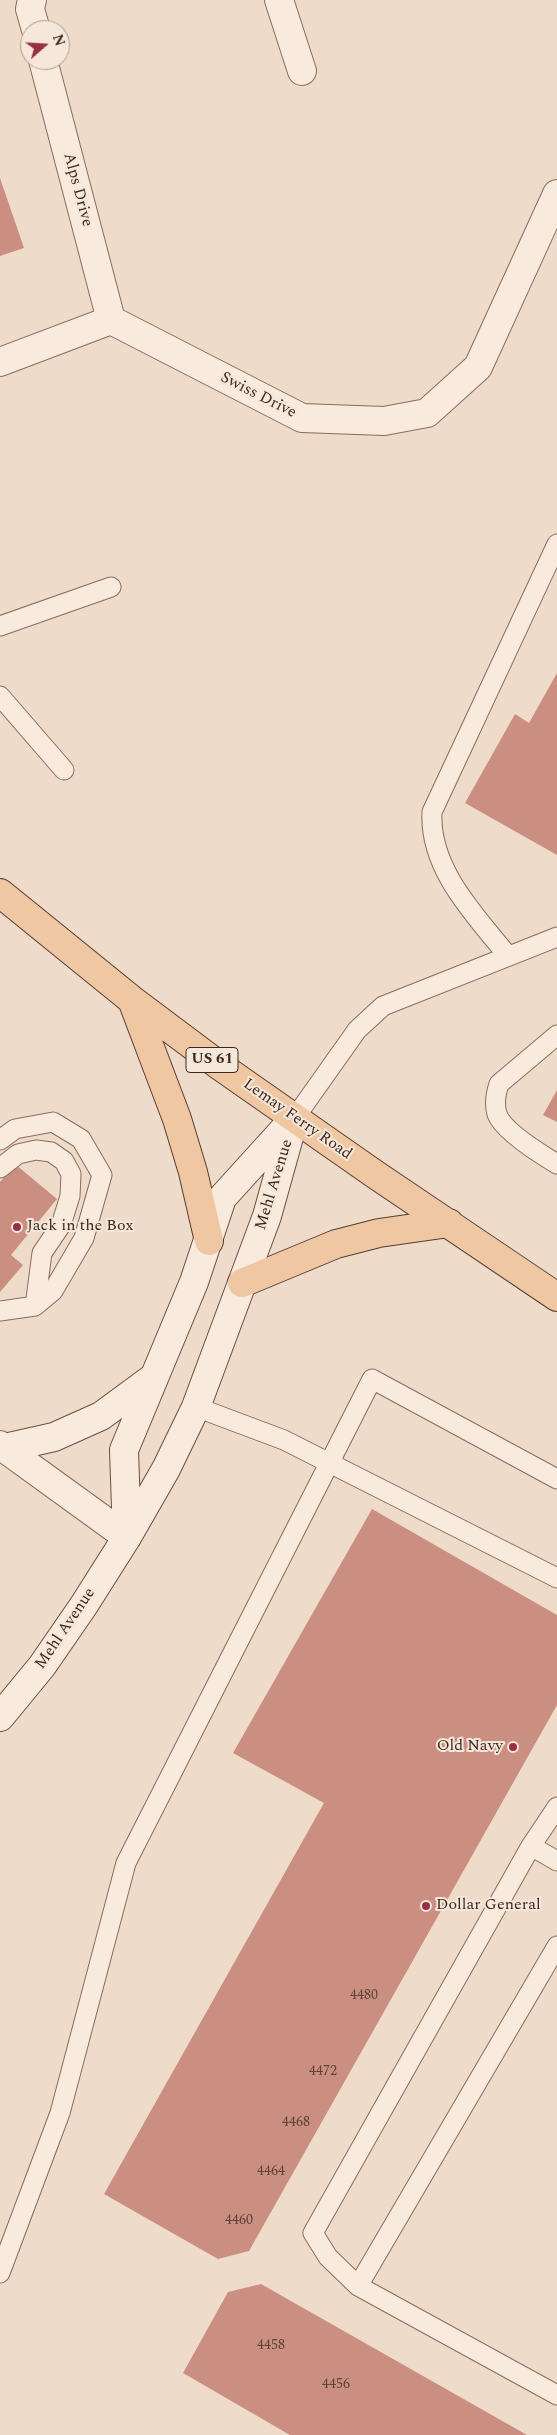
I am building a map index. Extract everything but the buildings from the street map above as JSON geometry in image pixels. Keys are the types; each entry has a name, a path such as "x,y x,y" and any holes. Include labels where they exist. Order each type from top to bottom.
{"main road":[{"name":"Lemay Ferry Road","path":"0,893 132,1000 294,1119 557,1297"},
{"path":"132,1000 177,1119 193,1172 209,1241"},
{"path":"242,1283 336,1244 379,1233 449,1223"}],"street":[{"path":"32,0 30,9 33,20"},
{"path":"279,0 302,71"},
{"name":"Alps Drive","path":"46,70 111,320"},
{"name":"Swiss Drive","path":"111,320 302,418 384,421 428,413 478,367 557,194"},
{"path":"0,362 111,320"},
{"name":"Mehl Avenue","path":"127,1537 124,1450 209,1241 222,1198 294,1119"},
{"name":"Mehl Avenue","path":"0,1717 42,1666 127,1537 166,1469 196,1407 267,1216 294,1119"},
{"path":"2,1446 54,1438 102,1416 155,1376"},
{"path":"2,1446 127,1537"}],"lane":[{"path":"508,956 457,893 444,867 436,843 431,825 432,812 557,544"},
{"path":"0,626 111,587"},
{"path":"0,696 64,770"},
{"path":"294,1119 358,1030 384,1006 557,937"},
{"path":"557,1036 499,1084 496,1095 498,1115 515,1135 557,1164"},
{"path":"0,1140 15,1129 53,1122 81,1139 102,1175 84,1238 54,1291 36,1306 0,1311"},
{"path":"0,1168 18,1154 36,1150 51,1152 64,1161 71,1174 70,1196 61,1225 42,1253 36,1306"},
{"path":"0,2273 60,2113 126,1862 372,1379 557,1479"},
{"path":"196,1407 284,1440 557,1578"},
{"path":"557,1806 531,1846 313,2233 328,2257 358,2286 557,2395"},
{"path":"531,1846 557,1861"},
{"path":"358,2286 557,1946"}],"place":[{"name":"Jack in the Box","path":"17,1227"},
{"name":"Old Navy","path":"513,1747"},
{"name":"Dollar General","path":"426,1906"}]}
